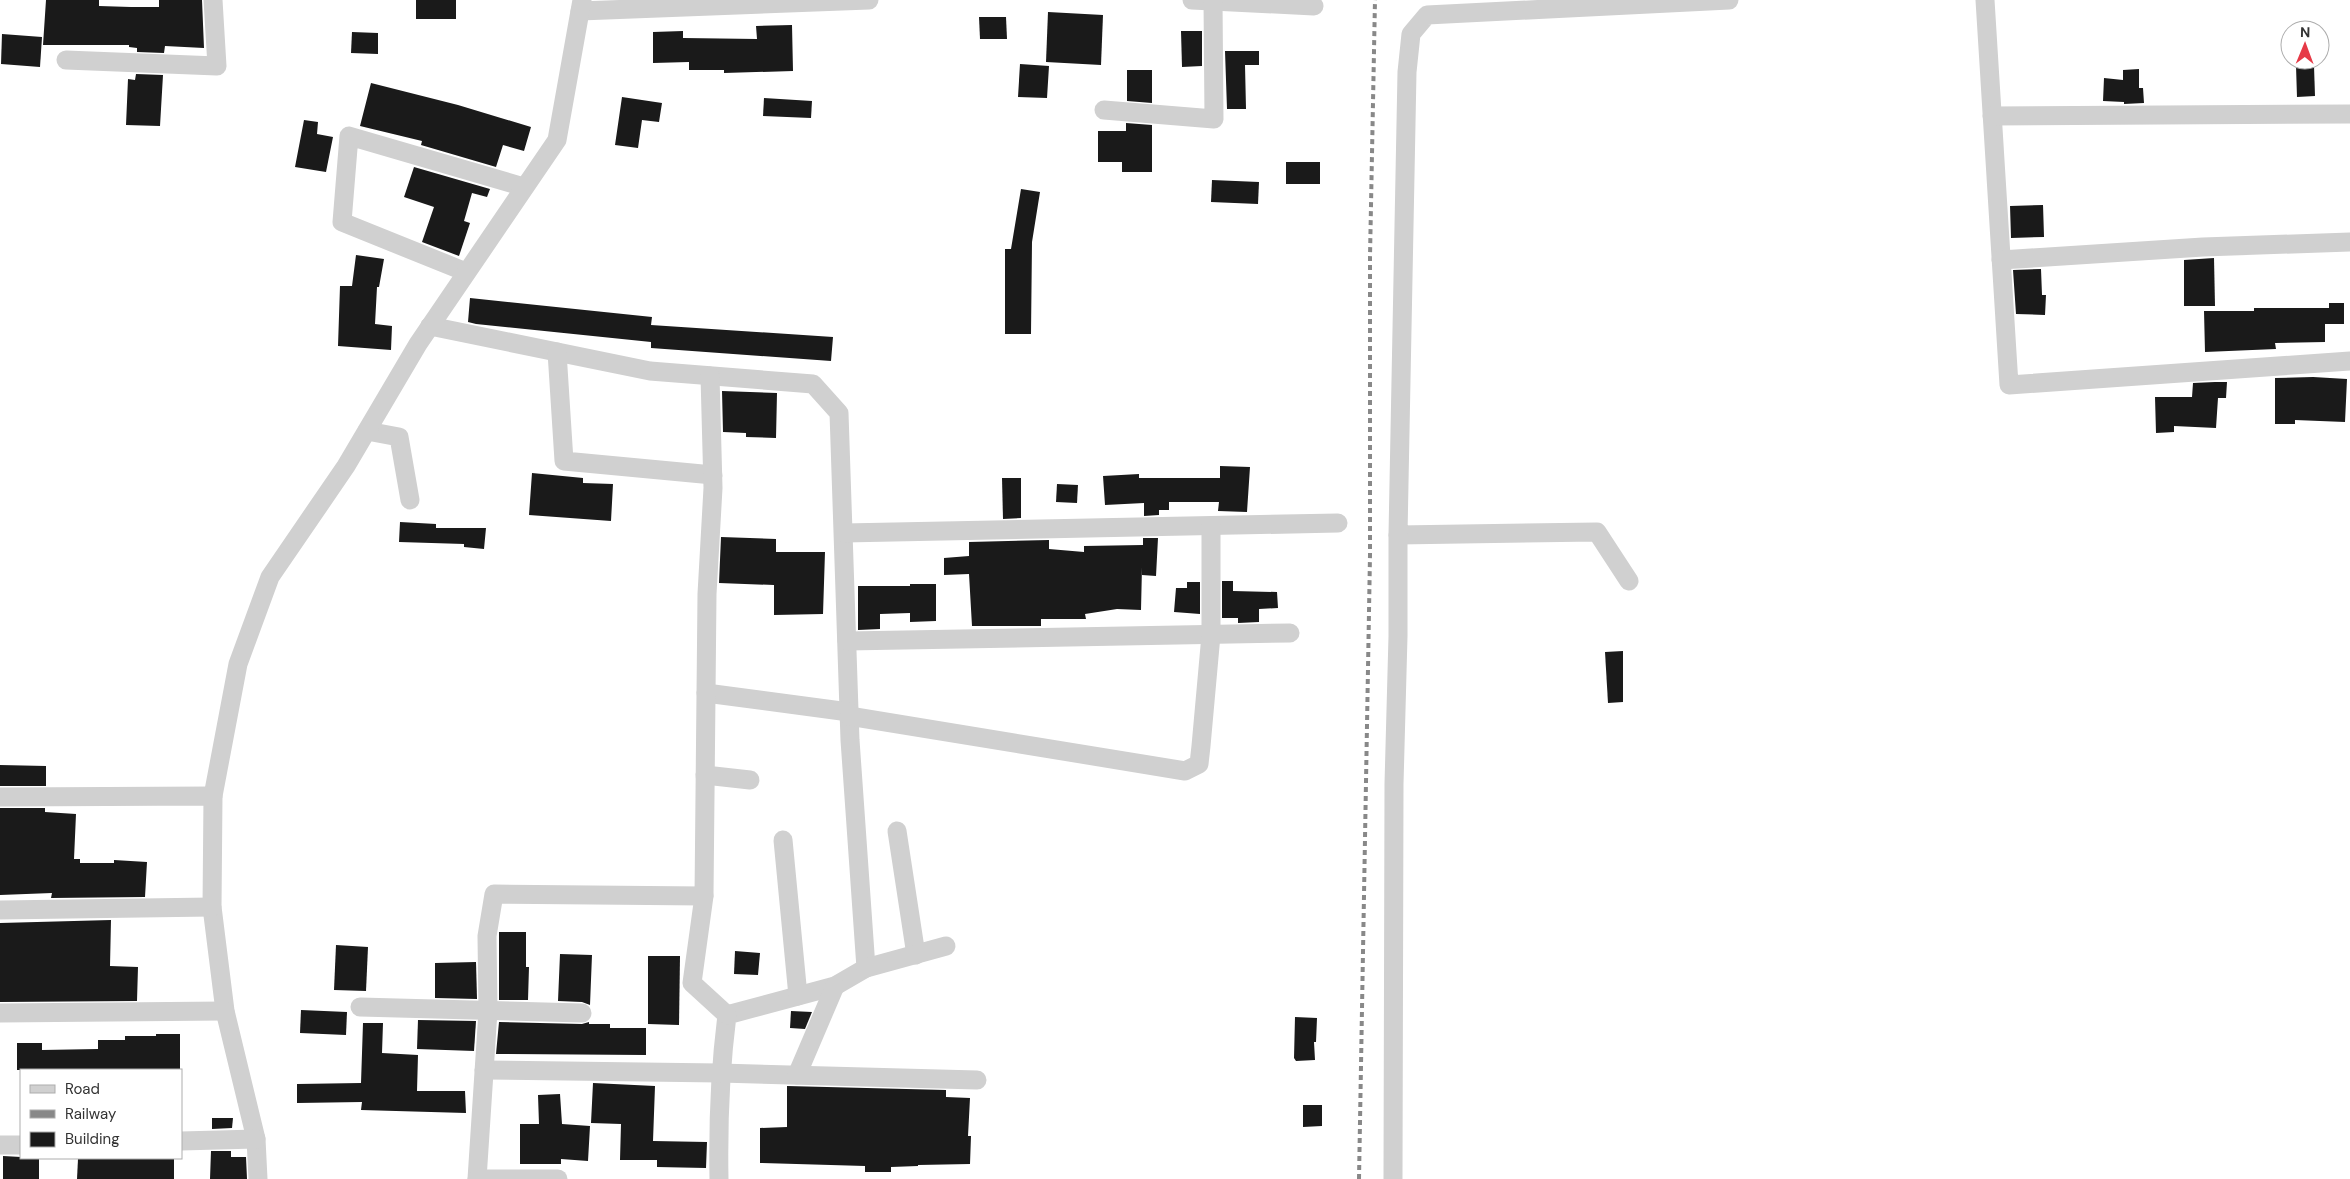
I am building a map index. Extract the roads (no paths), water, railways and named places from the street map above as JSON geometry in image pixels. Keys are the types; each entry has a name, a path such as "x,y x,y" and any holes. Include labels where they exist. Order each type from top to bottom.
{"street":[{"path":"66,60 216,66 213,0"},
{"path":"258,1179 256,1140 225,1011 212,907 213,796 238,664 270,577 346,466 430,326 557,140 581,6 869,0"},
{"path":"1192,0 1314,6"},
{"path":"1104,110 1214,119 1213,0"},
{"path":"1393,1179 1394,784 1398,636 1398,535 1407,72 1412,34 1427,15 1673,1 1729,0"},
{"path":"1985,0 2009,385 2350,361"},
{"path":"1992,116 2350,114"},
{"path":"466,272 342,222 349,136 524,187"},
{"path":"2001,260 2203,247 2350,242"},
{"path":"430,326 650,371 812,384 839,413 849,714 866,968"},
{"path":"557,352 564,461 713,475"},
{"path":"710,376 713,475 707,594 704,896 692,983 728,1015"},
{"path":"367,431 399,437 410,500"},
{"path":"844,533 1338,523"},
{"path":"706,693 849,714 1185,771 1198,764 1212,635 1212,526"},
{"path":"1398,535 1597,532 1629,581"},
{"path":"847,641 1290,633"},
{"path":"705,775 750,780"},
{"path":"0,797 213,796"},
{"path":"897,831 916,955"},
{"path":"783,840 798,996"},
{"path":"558,1179 477,1179 488,1011 487,936 494,894 704,896"},
{"path":"0,910 212,907"},
{"path":"728,1015 835,986 866,968 946,946"},
{"path":"797,1075 835,986"},
{"path":"360,1007 582,1013"},
{"path":"0,1013 225,1011"},
{"path":"719,1179 720,1073 728,1015"},
{"path":"484,1070 720,1073 977,1080"},
{"path":"182,1141 256,1140"},
{"path":"0,1146 20,1145"}],"railway":[{"path":"1359,1179 1370,555 1370,257 1375,0"}]}
